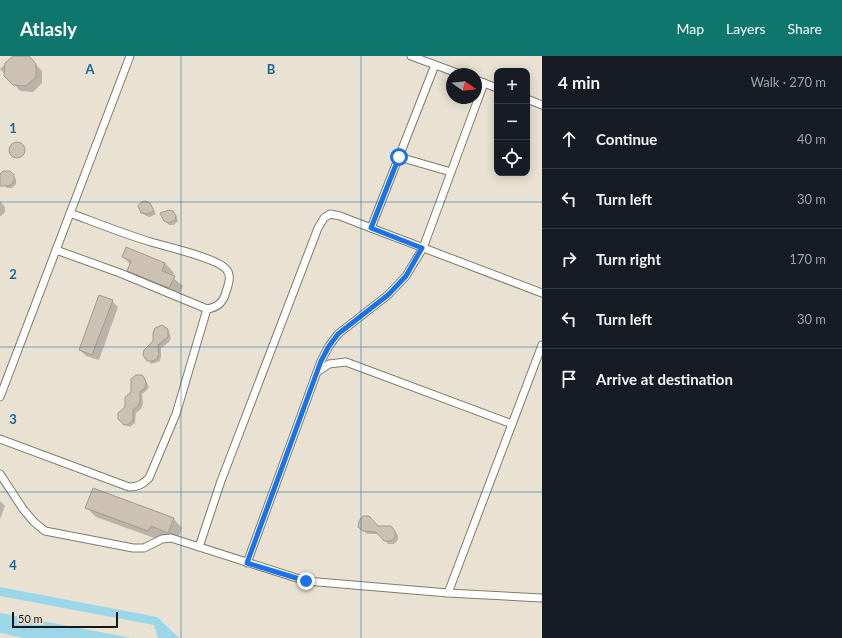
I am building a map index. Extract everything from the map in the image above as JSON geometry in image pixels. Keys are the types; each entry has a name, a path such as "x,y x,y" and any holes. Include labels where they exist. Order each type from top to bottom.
{"lane":[{"path":"0,397 130,56"},
{"path":"412,56 446,69"},
{"path":"371,228 435,65"},
{"path":"247,563 329,346 338,334 388,295 406,276 422,248 484,83 494,87"},
{"path":"530,100 542,105"},
{"path":"399,157 451,172"},
{"path":"56,250 120,273 207,309 216,307 224,298 229,284 229,275 226,269 218,264 196,254 150,242 70,213"},
{"path":"199,547 221,481 318,228 324,218 330,214 340,216 542,293"},
{"path":"0,439 129,487 136,487 143,484 150,478 176,414 207,309"},
{"path":"448,593 542,345"},
{"path":"318,372 329,364 346,362 512,424"},
{"path":"0,474 23,509 34,522 45,531 133,548 144,548 162,539 171,538 306,581 448,593 542,598"}],"water":[{"path":"0,587 157,617 179,638 158,638 154,625 0,596"},
{"path":"0,613 131,638 24,638 0,633"}],"building":[{"path":"13,56 29,56 36,64 36,77 26,86 13,85 4,76 5,63"},
{"path":"17,142 24,147 25,150 20,157 17,158 10,153 9,150 14,143"},
{"path":"3,171 10,171 14,175 14,182 9,186 0,186 0,174"},
{"path":"145,201 150,203 154,211 147,214 141,213 138,206 141,202"},
{"path":"169,210 173,211 176,216 175,220 169,223 164,221 160,213"},
{"path":"126,247 165,263 162,271 175,276 169,288 127,271 131,261 122,257"},
{"path":"99,295 113,300 92,355 79,350"},
{"path":"162,325 168,329 168,337 158,345 159,354 157,359 147,361 143,355 144,350 153,341 153,333 155,328"},
{"path":"136,375 142,375 146,384 144,389 140,392 140,401 138,406 133,410 133,420 129,424 124,425 118,419 118,413 125,407 125,397 131,392 131,379"},
{"path":"93,488 174,518 168,533 151,526 148,531 85,508"},
{"path":"363,516 369,516 378,526 391,526 395,531 395,537 391,541 384,541 376,532 363,531 358,527 359,521"}],"route":[{"path":"306,581 247,563 321,361 329,346 338,334 388,295 406,276 422,248 371,228 399,157"}]}
